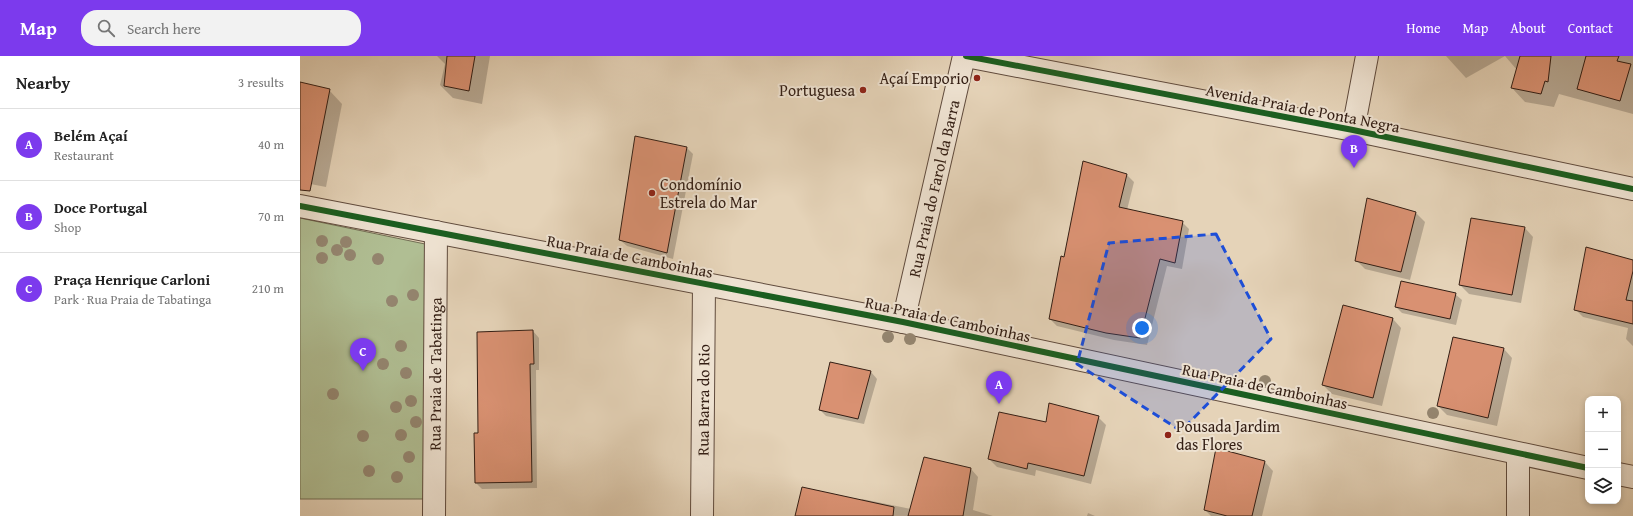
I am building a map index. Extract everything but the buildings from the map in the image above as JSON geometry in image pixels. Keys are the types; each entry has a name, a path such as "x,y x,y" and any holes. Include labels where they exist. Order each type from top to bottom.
{"street":[{"name":"Avenida Praia de Ponta Negra","path":"965,56 1352,130 1633,189"},
{"name":"Rua Praia do Farol da Barra","path":"903,322 965,56"},
{"path":"1352,130 1367,56"},
{"name":"Rua Praia de Camboinhas","path":"300,206 903,322 1585,467"},
{"name":"Rua Praia de Tabatinga","path":"434,516 436,232"},
{"name":"Rua Barra do Rio","path":"702,516 704,284"},
{"path":"1518,454 1518,516"},
{"path":"1621,475 1633,477"}],"highlighted area":[{"path":"1216,234 1271,339 1181,431 1077,364 1109,243"}],"green space":[{"path":"300,218 425,244 425,499 300,499"}],"cycle path":[{"path":"966,56 1353,130 1633,189"},
{"path":"300,206 903,322 1585,467"}],"place":[{"name":"Açaí Emporio","path":"977,78"},
{"name":"Portuguesa","path":"863,90"},
{"name":"Doce Portugal","path":"1354,168"},
{"name":"Condomínio Estrela do Mar","path":"652,193"},
{"name":"Praça Henrique Carloni","path":"363,371"},
{"name":"Belém Açaí","path":"999,404"},
{"name":"Pousada Jardim das Flores","path":"1168,435"}]}
